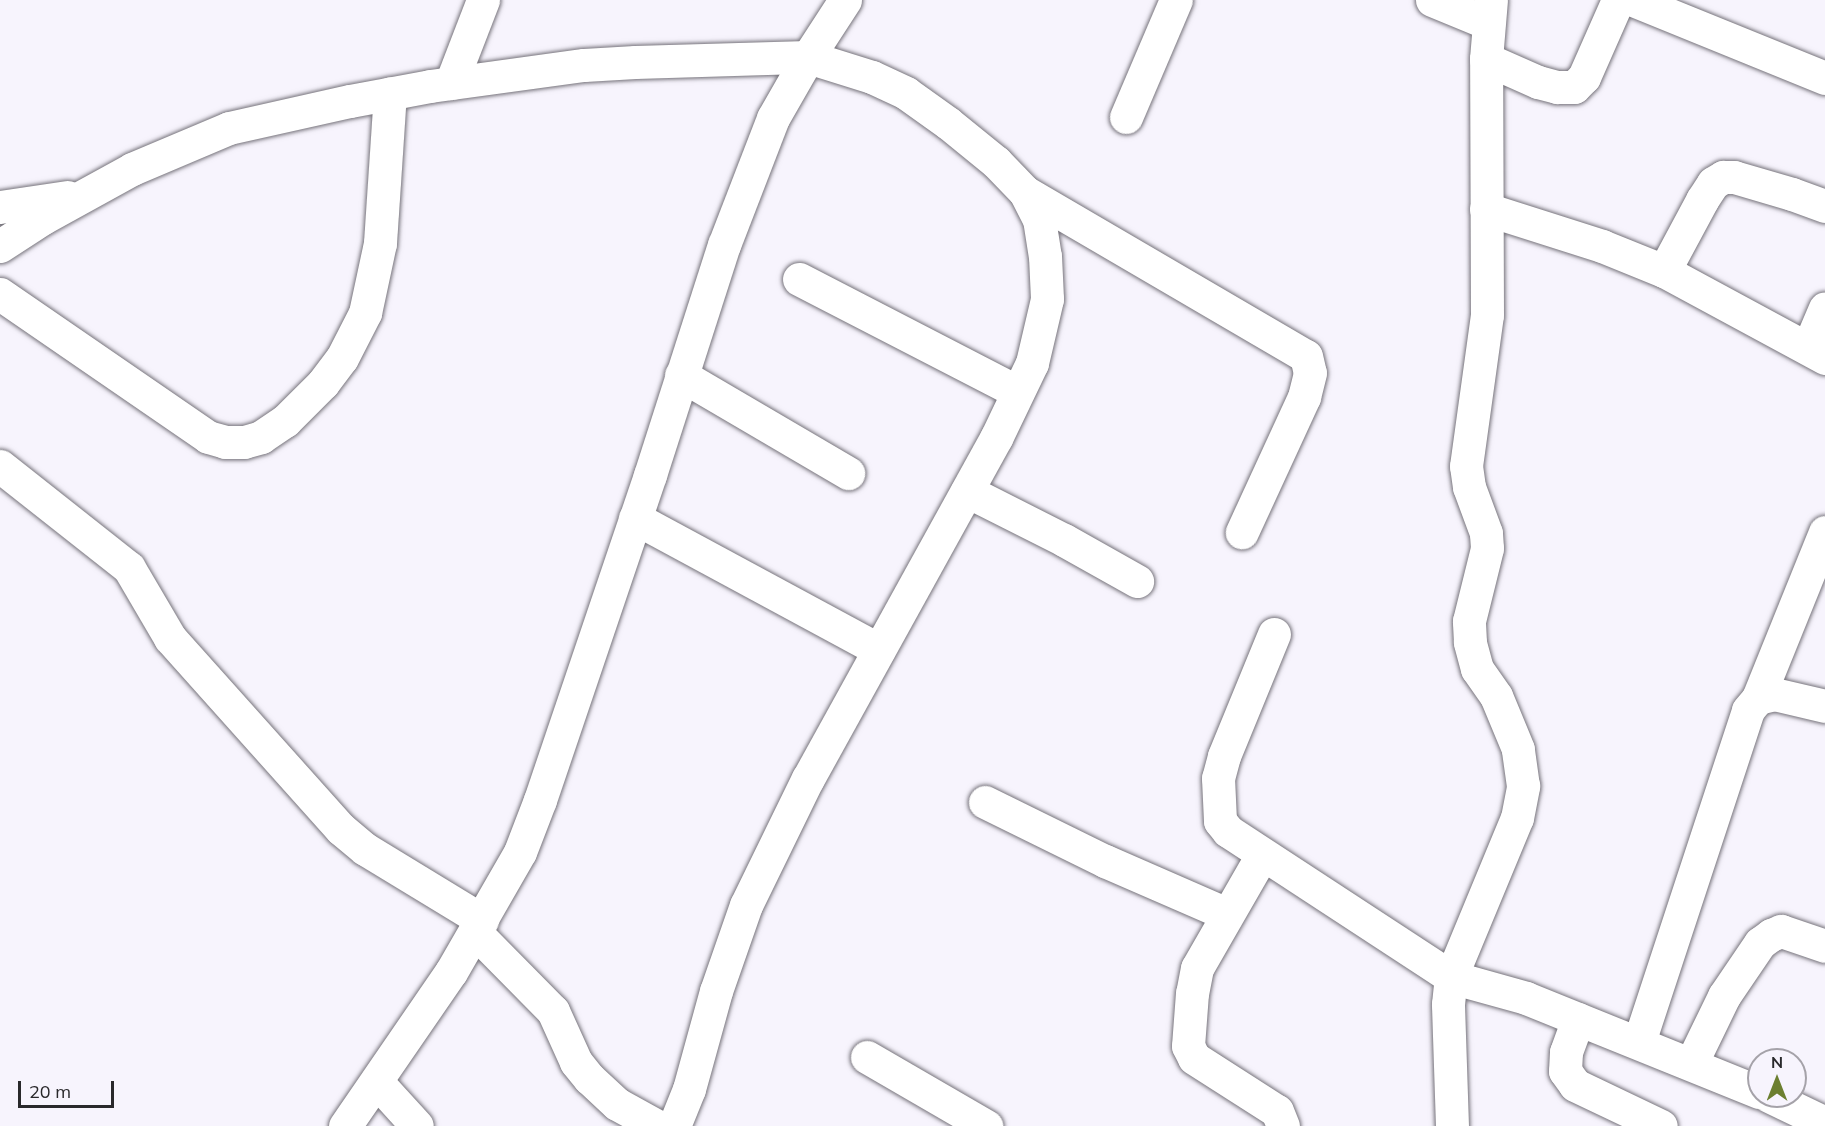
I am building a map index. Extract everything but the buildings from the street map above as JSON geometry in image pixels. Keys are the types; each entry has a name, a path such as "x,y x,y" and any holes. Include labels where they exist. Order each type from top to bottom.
{"street":[{"path":"451,83 483,0"},
{"path":"345,1126 479,926 520,852 540,800 635,518 724,245 773,118 808,57 845,0"},
{"path":"1126,117 1176,0"},
{"path":"1432,0 1490,11 1486,59 1487,315 1466,466 1468,487 1486,533 1487,548 1469,621 1470,642 1477,669 1496,696 1518,749 1523,786 1517,818 1488,893 1451,977 1448,1004 1452,1126"},
{"path":"1486,59 1538,82 1557,87 1574,87 1584,77 1618,0"},
{"path":"1634,0 1825,78"},
{"path":"0,246 43,218 132,169 229,128 390,93 594,64 808,57 872,76 906,93 996,162 1025,192 1306,356 1310,373 1304,397 1242,532"},
{"path":"0,294 208,437 225,442 244,442 261,437 285,421 323,383 342,358 365,313 380,243 390,93"},
{"path":"1664,271 1702,200 1713,183 1723,177 1734,177 1825,206"},
{"path":"674,1126 689,1089 716,991 746,905 808,778 968,491 1032,363 1047,299 1045,256 1039,219 1025,192"},
{"path":"0,207 84,195"},
{"path":"1486,209 1602,246 1664,271 1816,353 1825,308"},
{"path":"799,279 1018,392"},
{"path":"681,375 848,473"},
{"path":"0,466 129,568 170,638 341,829 365,849 479,926 553,1011 576,1062 589,1078 617,1104 657,1126"},
{"path":"968,491 1064,540 1137,581"},
{"path":"635,518 879,650"},
{"path":"1639,1042 1748,710 1758,698 1825,532"},
{"path":"1274,634 1224,756 1218,778 1220,820 1228,831 1451,977 1526,998 1747,1087"},
{"path":"1758,698 1774,694 1825,706"},
{"path":"986,802 1105,861 1227,914"},
{"path":"1262,855 1197,968 1192,993 1188,1046 1194,1058 1277,1111 1283,1126"},
{"path":"1691,1064 1724,996 1760,943 1771,934 1781,931 1825,946"},
{"path":"1578,1019 1566,1052 1565,1071 1575,1085 1661,1126"},
{"path":"867,1057 986,1126"},
{"path":"376,1082 417,1126"},
{"path":"1794,1108 1825,1123"}]}
